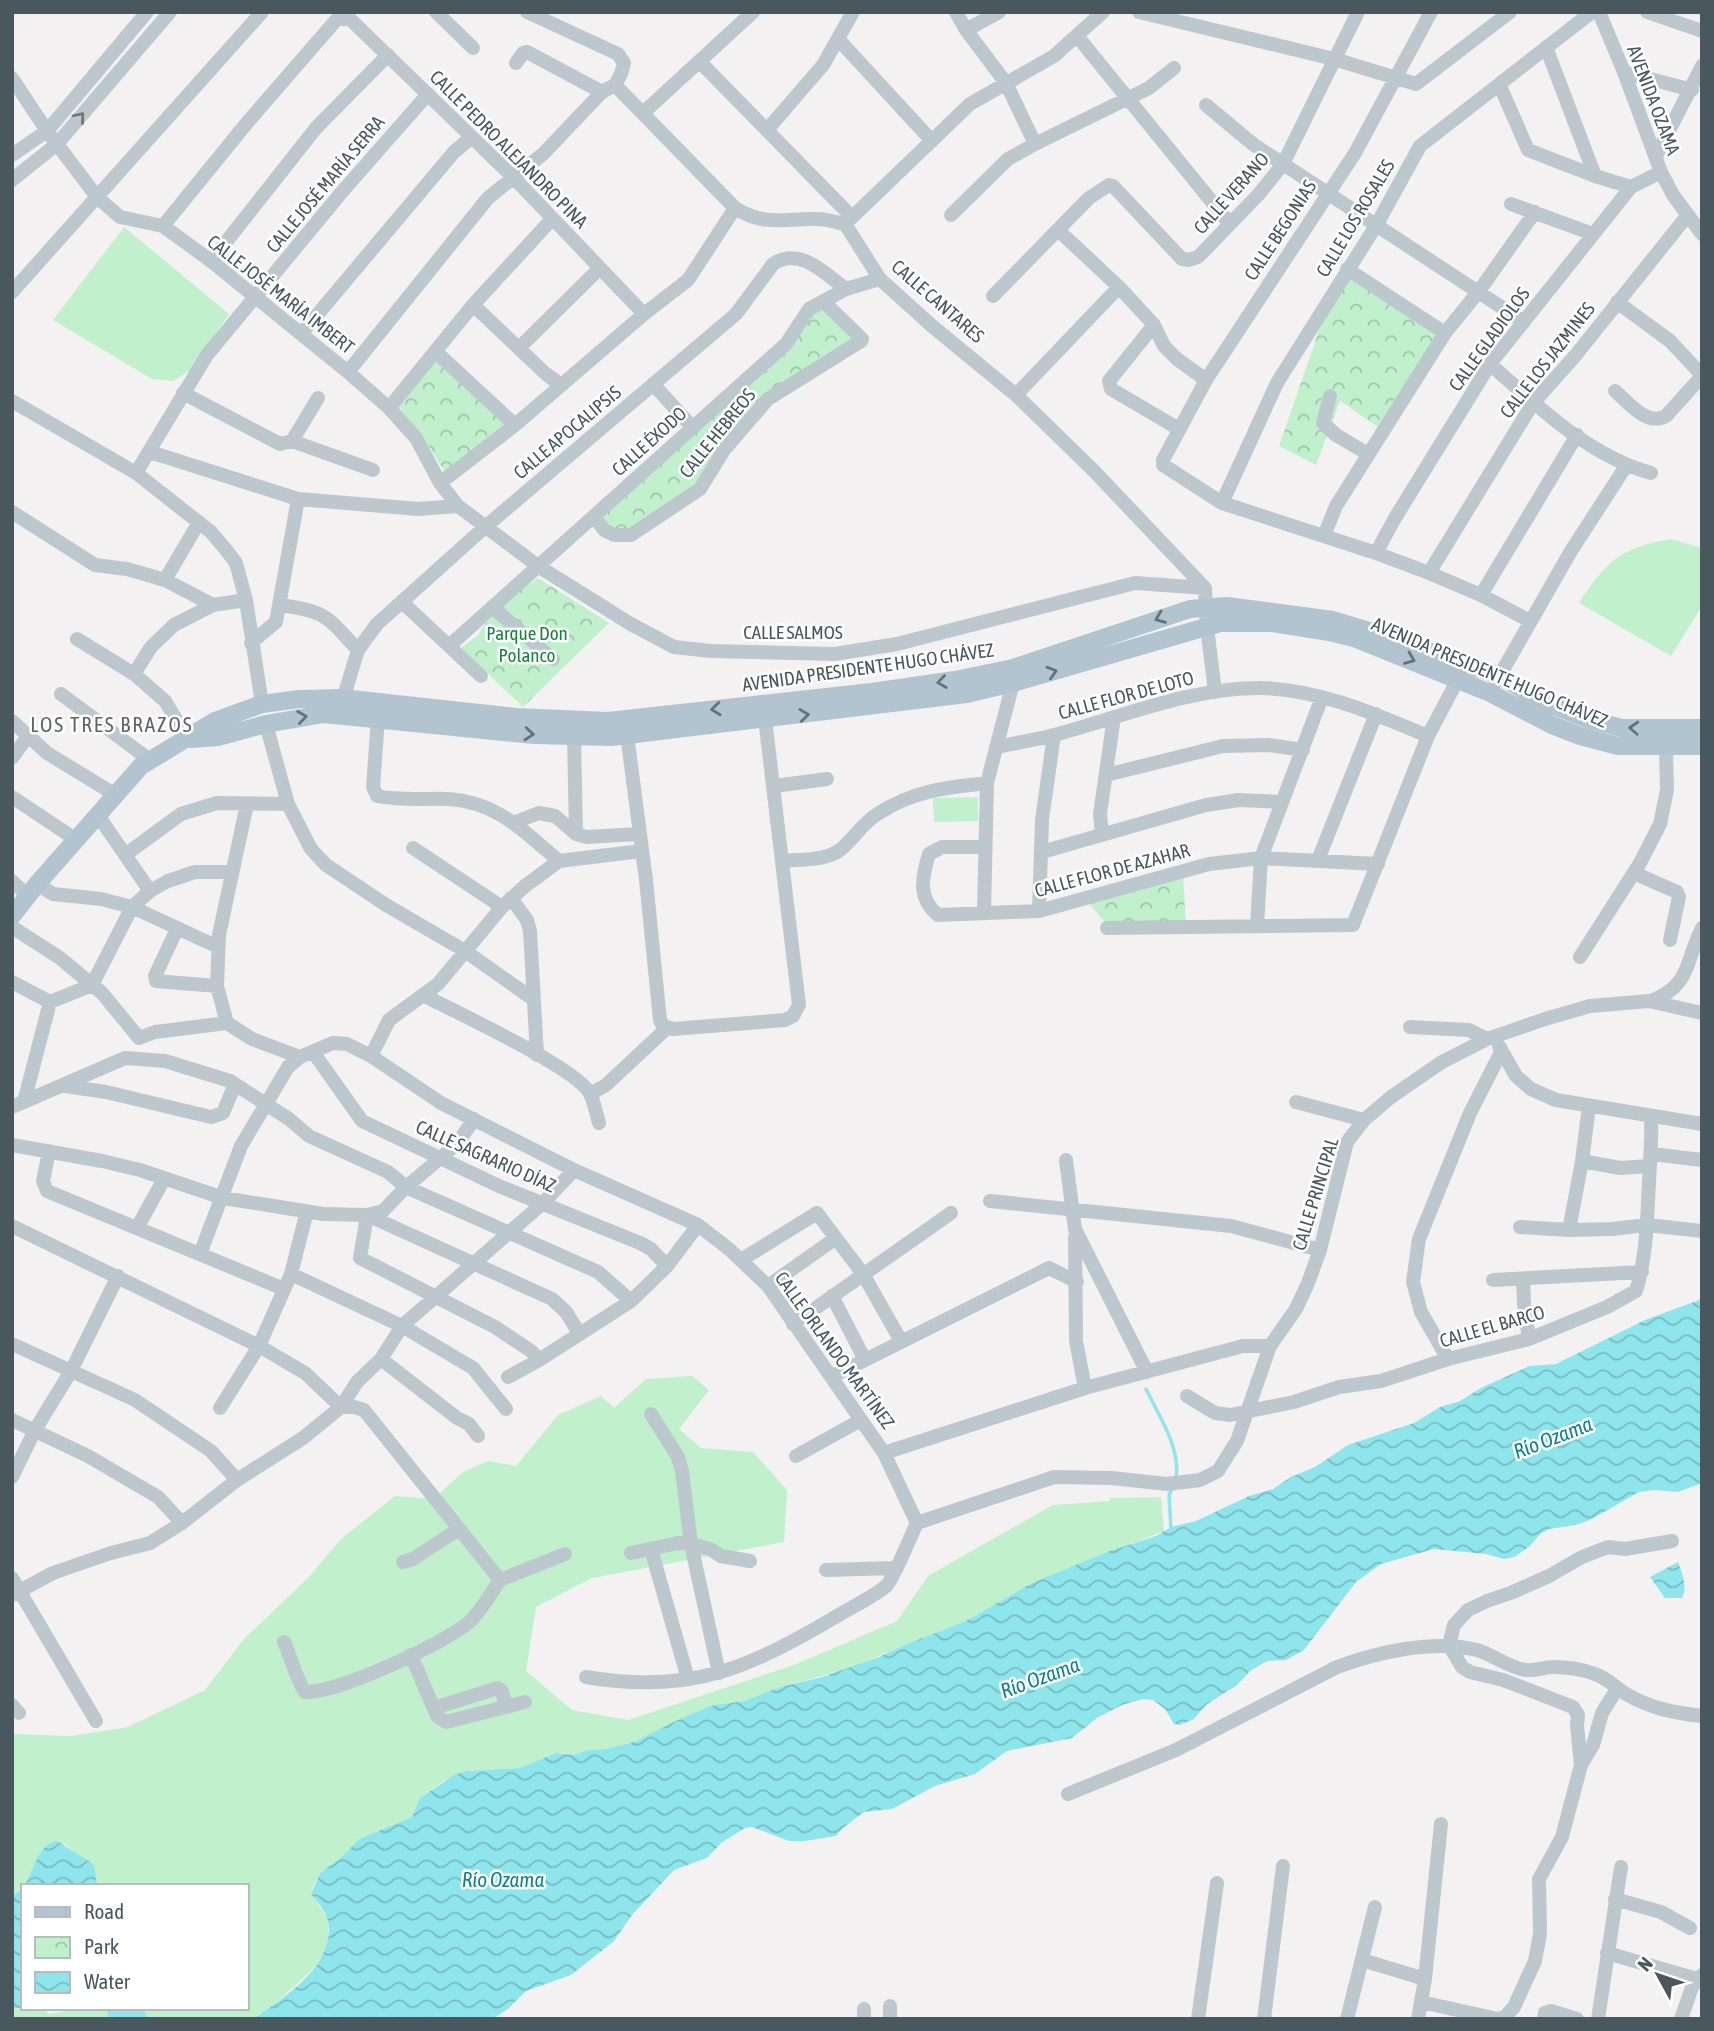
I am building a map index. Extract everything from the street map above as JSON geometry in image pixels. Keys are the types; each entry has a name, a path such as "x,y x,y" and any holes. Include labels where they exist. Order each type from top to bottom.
{"main road":[{"name":"AVENIDA PRESIDENTE HUGO CHÁVEZ","path":"12,916 75,839 141,766 188,739 216,729 261,704 322,697 378,719 534,735 574,736 626,727 764,711 967,694 1206,597 1333,620 1430,650 1500,676 1544,702 1587,719 1622,728 1702,728"},
{"name":"AVENIDA PRESIDENTE HUGO CHÁVEZ","path":"1013,676 1220,623 1273,623 1354,638 1458,679 1580,736 1618,746 1702,746"},
{"name":"AVENIDA PRESIDENTE HUGO CHÁVEZ","path":"216,729 324,714 341,706 608,721 626,727"}],"street":[{"path":"12,155 47,131 147,12"},
{"path":"12,180 57,144 170,12"},
{"path":"15,283 97,197 262,12"},
{"path":"436,12 473,48"},
{"path":"348,372 488,198 543,155 621,74 624,63 618,54 527,12"},
{"path":"643,113 753,12"},
{"path":"767,130 823,65 853,12"},
{"path":"956,12 966,30 1006,83 1035,144"},
{"path":"966,30 999,12"},
{"path":"516,63 523,53 527,52 608,89 643,113 735,208 748,216 784,222 848,220 970,104 1054,57 1102,12"},
{"path":"1139,12 1418,83 1510,12"},
{"name":"CALLE VERANO","path":"993,296 1090,198 1109,186 1113,186 1182,259 1198,257 1283,164 1358,12"},
{"name":"CALLE BEGONIAS","path":"1222,503 1163,465 1163,460 1206,380 1355,153 1430,12"},
{"name":"CALLE LOS ROSALES","path":"1222,503 1276,383 1377,224 1420,146 1592,12"},
{"name":"AVENIDA OZAMA","path":"1599,12 1661,172 1687,216 1702,234"},
{"path":"1647,12 1702,31"},
{"name":"CALLE PEDRO ALEJANDRO PINA","path":"163,226 337,19 350,19 514,178 644,314"},
{"path":"1077,36 1230,224"},
{"path":"838,39 932,141"},
{"path":"1546,47 1595,176"},
{"path":"211,261 316,128 388,55"},
{"name":"CALLE CANTARES","path":"700,62 767,130 848,220 880,279 1016,395 1093,470 1206,597"},
{"path":"1656,156 1702,66"},
{"path":"951,215 1008,159 1149,88 1174,68"},
{"path":"1624,72 1692,90"},
{"name":"CALLE JOSÉ MARÍA IMBERT","path":"12,78 47,131 97,197 120,217 163,226 211,261 348,372 389,408 416,438 440,483 458,506"},
{"path":"1500,86 1528,150 1631,187"},
{"name":"CALLE JOSÉ MARÍA SERRA","path":"136,473 207,355 341,193 428,94"},
{"path":"1206,105 1254,145 1524,322"},
{"path":"301,334 454,152 472,137"},
{"name":"CALLE GLADIOLOS","path":"1376,553 1490,364 1631,187 1661,172"},
{"path":"1511,204 1593,234"},
{"path":"440,483 515,425 644,314 688,280 735,208"},
{"path":"1324,536 1336,506 1446,333 1535,212"},
{"name":"CALLE LOS JAZMINES","path":"1429,573 1533,403 1576,356 1687,216"},
{"path":"389,408 473,306 552,219"},
{"path":"1058,230 1119,287 1154,325 1164,346 1206,380"},
{"name":"CALLE APOCALIPSIS","path":"341,706 358,650 377,624 485,527 736,314 773,264 781,259 796,257 805,260 846,289"},
{"path":"519,348 600,268"},
{"path":"1347,269 1446,333"},
{"name":"CALLE ÉXODO","path":"449,646 786,344 809,309 846,289 880,279"},
{"path":"1016,395 1119,287"},
{"name":"CALLE HEBREOS","path":"594,516 604,530 614,535 631,535 700,489 724,450 768,399 861,341 862,339 823,301"},
{"path":"1615,391 1647,418 1659,420 1666,416 1702,376 1670,341 1617,302"},
{"path":"473,306 561,386"},
{"path":"1154,325 1109,384 1111,389 1179,429"},
{"path":"435,351 515,425"},
{"path":"1490,364 1533,403 1577,435 1626,466 1651,472"},
{"path":"653,384 693,428"},
{"path":"183,393 280,444 292,441 373,470"},
{"path":"1330,396 1323,423 1336,435 1368,454"},
{"path":"292,441 318,398"},
{"path":"12,401 136,473 211,532 236,563 246,600 261,704"},
{"path":"1481,595 1577,435"},
{"path":"149,452 298,499 418,509 458,506"},
{"path":"1490,693 1571,551 1626,466"},
{"path":"251,643 276,622 298,499"},
{"path":"1222,503 1429,573 1481,595 1530,621"},
{"name":"CALLE SALMOS","path":"458,506 538,565 629,623 674,647 710,651 835,654 909,640 1135,583 1206,597"},
{"path":"12,512 95,565 127,569 165,580 212,605"},
{"path":"165,580 199,522"},
{"path":"1206,597 1215,692"},
{"path":"134,674 151,647 174,625 212,605 246,600"},
{"path":"402,602 481,676"},
{"path":"280,605 312,609 327,617 358,650"},
{"path":"492,607 554,659"},
{"path":"77,639 134,674 165,701 188,739"},
{"path":"984,913 987,783 1013,676"},
{"path":"1107,928 1353,925 1428,736 1458,679"},
{"name":"CALLE FLOR DE LOTO","path":"996,747 1054,735 1170,700 1260,688 1322,697 1376,714 1428,736"},
{"path":"61,694 150,760"},
{"path":"1257,926 1261,858 1322,697"},
{"path":"590,1094 606,1084 670,1029 785,1020 793,1016 799,1005 764,711"},
{"path":"1318,860 1376,714"},
{"path":"1102,834 1100,814 1114,717"},
{"path":"378,719 373,787 377,796 472,802 488,806 559,861"},
{"path":"12,720 47,753 114,794"},
{"path":"266,724 288,804 311,849 326,865 386,905 466,951 533,999"},
{"path":"626,727 660,1020 670,1029"},
{"path":"1039,911 1042,820 1054,735"},
{"path":"12,758 28,736"},
{"path":"574,736 576,834"},
{"path":"1106,775 1223,746 1269,745 1303,750"},
{"path":"1580,957 1633,873 1660,824 1667,790 1666,747"},
{"path":"774,786 827,779"},
{"path":"783,861 831,855 880,812 924,792 987,783"},
{"path":"12,797 75,839"},
{"path":"1042,852 1221,802 1282,802"},
{"path":"125,855 181,814 217,803 288,804"},
{"path":"227,1023 217,986 218,947 247,804"},
{"path":"513,823 539,813 555,816 576,834 587,837 639,834"},
{"path":"97,814 150,891"},
{"name":"CALLE FLOR DE AZAHAR","path":"985,847 942,847 929,854 923,877 924,900 938,915 1039,911 1209,864 1261,858 1378,864"},
{"path":"413,848 507,902 527,919 534,975 537,1055"},
{"path":"371,1056 390,1020 438,984 507,902 559,861 641,852"},
{"path":"12,982 50,1002 92,985 132,907 150,891 168,881 195,872 232,873"},
{"path":"1633,873 1677,892 1679,897 1670,940"},
{"path":"12,881 32,890 101,899 132,907 218,947"},
{"path":"12,927 60,958 102,993 139,1038"},
{"path":"1649,1002 1668,993 1681,981 1702,928"},
{"path":"177,929 155,976 156,981 217,986"},
{"path":"423,995 571,1075 590,1094 599,1123"},
{"path":"18,1104 50,1002"},
{"name":"CALLE PRINCIPAL","path":"917,1523 1054,1477 1111,1478 1167,1484 1188,1483 1218,1471 1237,1441 1270,1346 1296,1309 1320,1250 1348,1142 1364,1120 1391,1097 1442,1062 1495,1043 1545,1019 1590,1006 1649,1002 1702,1013"},
{"path":"139,1038 155,1032 227,1023 252,1039 307,1054"},
{"path":"1410,1027 1469,1030 1495,1043 1516,1076 1531,1089 1556,1100 1702,1124"},
{"path":"18,1104 125,1058 135,1050 139,1038"},
{"name":"CALLE ORLANDO MARTÍNEZ","path":"307,1054 338,1043 347,1044 371,1056 441,1103 574,1170 698,1225 768,1286 884,1453 917,1523"},
{"path":"1448,1359 1421,1312 1413,1282 1419,1238 1470,1113 1495,1043"},
{"path":"200,1254 241,1146 264,1103 288,1067 307,1054"},
{"name":"CALLE SAGRARIO DÍAZ","path":"307,1054 362,1121 499,1186 640,1243 652,1250 667,1265"},
{"path":"125,1058 165,1061 235,1084 289,1119 309,1136 388,1172 406,1187 598,1272 631,1301"},
{"path":"65,1086 211,1117 223,1113 235,1084"},
{"path":"1296,1102 1364,1120"},
{"path":"1569,1230 1589,1106"},
{"path":"1493,1280 1642,1272 1651,1160 1651,1116"},
{"path":"12,1145 102,1161 223,1198 344,1216 367,1215 383,1211 406,1187 457,1144 474,1119"},
{"path":"49,1151 43,1181 47,1191 284,1289"},
{"path":"1066,1160 1075,1229 1076,1341 1085,1388"},
{"path":"1582,1161 1620,1168 1651,1160 1702,1160"},
{"path":"96,1721 15,1587 111,1553 149,1543 183,1523 237,1480 303,1438 341,1407 357,1382 381,1359 402,1326 510,1233 574,1170"},
{"path":"138,1228 164,1179"},
{"path":"990,1201 1231,1226 1320,1250"},
{"path":"220,1408 259,1346 291,1274 307,1211"},
{"path":"741,1260 817,1213 863,1274 901,1341"},
{"path":"793,1324 951,1213"},
{"path":"367,1215 552,1299 566,1312 579,1333"},
{"path":"367,1215 360,1259 495,1327 531,1351 539,1360"},
{"path":"508,1377 631,1301 667,1265 698,1225"},
{"path":"1520,1227 1569,1230 1647,1225 1702,1231"},
{"path":"12,1226 259,1346 304,1373 341,1407 364,1410 499,1580"},
{"path":"1075,1229 1147,1372"},
{"path":"768,1286 836,1238"},
{"path":"831,1377 1049,1268 1077,1282"},
{"name":"CALLE EL BARCO","path":"1187,1396 1215,1413 1230,1415 1294,1402 1339,1387 1381,1381 1448,1359 1530,1339 1607,1307 1636,1291 1642,1272"},
{"path":"291,1274 402,1326 479,1372 506,1409"},
{"path":"12,1477 35,1430 71,1371 118,1276"},
{"path":"1523,1279 1530,1339"},
{"path":"832,1296 865,1360"},
{"path":"12,1344 135,1400 211,1451 237,1480"},
{"path":"884,1453 1085,1388 1244,1346 1270,1346"},
{"path":"381,1359 457,1418 469,1424 478,1436"},
{"path":"651,1414 678,1457 682,1471 691,1544 719,1674"},
{"path":"12,1420 88,1457 158,1497 183,1523"},
{"path":"796,1456 861,1420"},
{"path":"586,1677 624,1684 667,1684 719,1674 788,1645 887,1586 917,1523"},
{"path":"403,1562 413,1559 459,1529"},
{"path":"1581,1765 1578,1716 1573,1707 1462,1667 1449,1645 1454,1625 1468,1610 1608,1547 1625,1549 1672,1541"},
{"path":"631,1553 678,1543 709,1549 721,1556 750,1561"},
{"path":"651,1549 688,1679"},
{"path":"284,1642 296,1668 300,1685 305,1692 317,1692 375,1672 460,1629 470,1622 499,1580 565,1554"},
{"path":"826,1570 895,1568"},
{"path":"1068,1794 1188,1745 1337,1667 1361,1658 1409,1649 1449,1645 1491,1655 1524,1670 1551,1667 1592,1673 1606,1679 1636,1700 1666,1711 1702,1716"},
{"path":"411,1655 435,1708 498,1688 502,1691 506,1707 525,1702"},
{"path":"1421,2002 1499,2019 1514,2007 1535,1961 1540,1934 1539,1879 1562,1837 1581,1765 1593,1745 1602,1713 1617,1689"},
{"path":"1418,2019 1425,1979 1441,1824"},
{"path":"1264,2019 1283,1866"},
{"path":"1598,2019 1621,1867"},
{"path":"1198,2019 1217,1883"},
{"path":"1615,1899 1661,1912 1690,1928"},
{"path":"1347,2019 1375,1907"},
{"path":"1607,1953 1698,1983 1681,2019"},
{"path":"1362,1960 1425,1979"},
{"path":"1545,2016 1551,2011 1577,2019"}],"green space":[{"path":"124,227 229,314 191,370 173,381 152,379 53,320"},
{"path":"1347,271 1442,333 1381,429 1340,401 1316,465 1279,446 1330,299"},
{"path":"823,304 861,339 766,397 698,487 630,533 615,532 596,516 786,347 810,311"},
{"path":"436,355 511,425 447,475 421,434 395,404"},
{"path":"1671,539 1702,548 1702,606 1671,656 1579,603 1598,576 1617,558 1640,546"},
{"name":"Parque Don Polanco","path":"538,578 609,623 523,707 461,648 478,635 484,625 523,588"},
{"path":"978,797 978,821 934,822 933,798"},
{"path":"1183,873 1186,927 1108,926 1087,901"},
{"path":"692,1376 709,1390 679,1429 701,1448 753,1452 787,1490 784,1542 592,1578 536,1607 526,1671 572,1710 628,1720 794,1665 897,1621 928,1576 1053,1505 1110,1501 1110,1498 1161,1497 1164,1531 1032,1583 966,1621 851,1668 780,1687 744,1701 710,1707 634,1742 573,1755 556,1753 521,1768 467,1771 443,1781 420,1798 412,1817 359,1839 343,1856 320,1873 312,1888 314,1898 328,1919 328,1943 324,1955 309,1973 253,2019 148,2019 144,2010 248,2010 248,1884 97,1884 95,1869 65,1844 24,1884 21,1884 12,1896 12,1734 71,1736 128,1727 205,1690 244,1639 308,1578 341,1539 395,1496 433,1499 463,1472 488,1461 516,1466 558,1415 601,1396 614,1408 646,1379"},
{"path":"12,2008 43,2010 50,2014 70,2010 106,2010 108,2013 107,2019 12,2019"}],"water":[{"name":"Río Ozama","path":"1702,1299 1702,1483 1678,1492 1639,1492 1590,1520 1549,1529 1514,1557 1504,1559 1486,1554 1434,1549 1381,1564 1356,1582 1304,1650 1286,1660 1267,1661 1250,1671 1238,1684 1206,1705 1194,1719 1180,1725 1174,1724 1165,1709 1153,1700 1143,1699 1122,1705 1097,1718 1072,1738 1007,1751 975,1774 935,1786 892,1809 864,1812 836,1836 789,1841 752,1827 745,1828 721,1843 707,1858 674,1870 632,1915 614,1941 571,1975 526,1991 493,2019 253,2019 305,1979 324,1952 328,1921 311,1894 320,1873 343,1856 359,1839 412,1817 420,1798 454,1775 467,1771 520,1768 556,1753 573,1755 634,1742 710,1706 744,1701 780,1687 822,1677 879,1657 966,1621 1032,1583 1110,1551 1156,1536 1171,1527 1196,1521 1249,1496 1273,1489 1291,1477 1315,1467 1348,1445 1414,1423 1440,1407 1460,1401 1529,1366 1556,1364 1645,1320"},
{"path":"1678,1562 1684,1580 1684,1594 1682,1598 1665,1598 1650,1577"},
{"path":"57,1841 92,1863 97,1884 25,1884 40,1853 50,1843"},
{"path":"21,1889 21,2008 12,2008 12,1896"},
{"path":"106,2010 144,2010 148,2019 107,2019"}],"waterway":[{"path":"1146,1389 1172,1444 1177,1467 1176,1478"},
{"path":"1171,1529 1169,1495 1172,1489"}],"district":[{"name":"LOS TRES BRAZOS","path":"112,725"}]}
